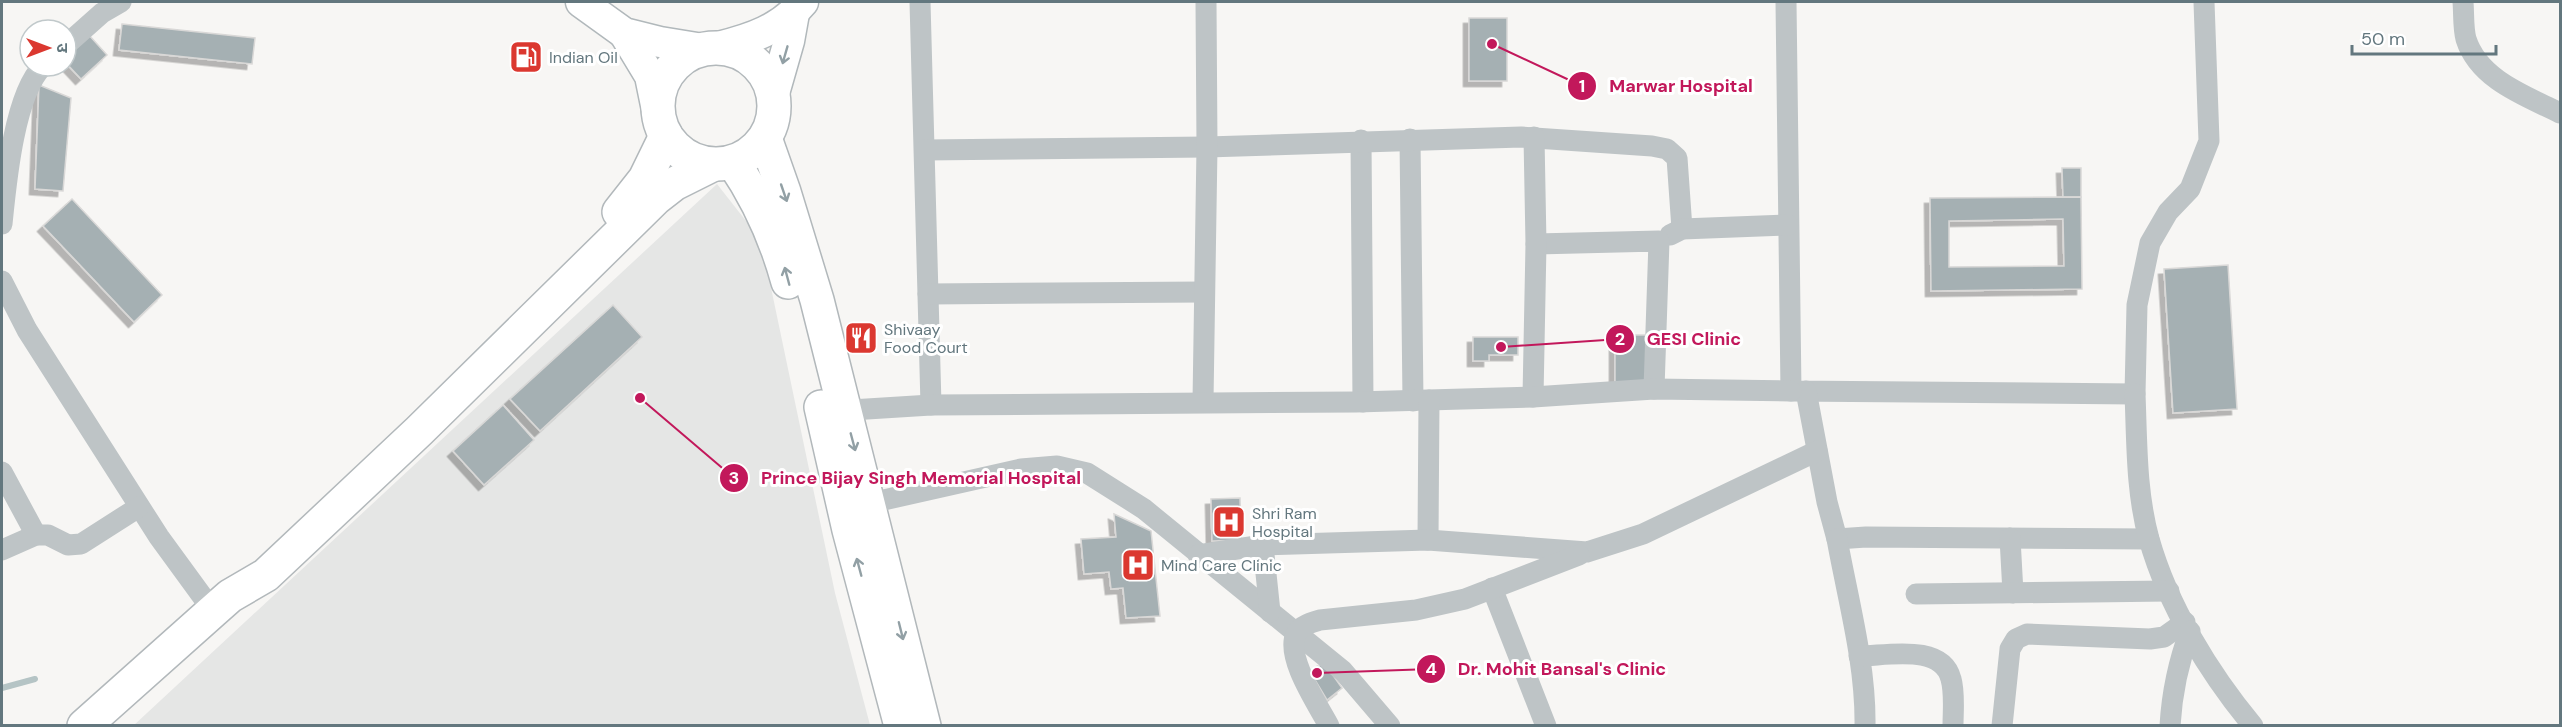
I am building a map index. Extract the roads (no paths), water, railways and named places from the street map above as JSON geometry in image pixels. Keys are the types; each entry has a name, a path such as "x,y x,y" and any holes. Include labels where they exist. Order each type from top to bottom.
{"main road":[{"path":"97,713 221,604 266,575 444,406 656,198 674,184 751,153 765,138 774,111 773,96 767,78 754,62 738,52 711,48 683,57 668,73 659,93 662,126 653,165 624,206 250,564 221,604"},
{"path":"662,126 678,151 693,160 722,163 753,191 769,221 834,411"},
{"path":"765,138 800,241 901,726"},
{"path":"857,506 924,726"}],"street":[{"path":"78,35 102,14 121,2"},
{"path":"581,2 624,33 660,42 711,48 756,37 799,5"},
{"path":"921,2 931,405"},
{"path":"1203,401 1207,147 1206,2"},
{"path":"1786,2 1788,225 1798,391 1817,451 1837,539 1859,656 1865,726"},
{"path":"2204,2 2209,141 2190,189 2168,212 2150,243 2137,305 2135,394 2137,466 2149,538 2169,591 2201,652 2253,726"},
{"path":"2463,2 2466,39 2482,67 2511,89 2560,113"},
{"path":"773,96 799,5"},
{"path":"624,33 650,76 662,126"},
{"path":"2,224 9,163 23,102 35,78"},
{"path":"925,150 1207,147 1361,140 1534,137 1652,146 1667,150 1677,158 1682,229"},
{"path":"1533,397 1536,244 1534,137"},
{"path":"1410,139 1428,540"},
{"path":"1361,140 1363,402"},
{"path":"1536,244 1659,241 1682,229 1788,225"},
{"path":"1654,389 1659,241"},
{"path":"2,281 27,330 139,507 221,604"},
{"path":"928,294 1204,292"},
{"path":"834,411 931,405 1203,401 1363,402 1533,397 1654,389 2135,394"},
{"path":"1329,726 1297,665 1293,649 1296,633 1306,624 1320,620 1416,610 1465,599 1587,552 1643,534 1817,451"},
{"path":"857,506 1021,469 1057,466 1087,473 1144,509 1343,671 1390,726"},
{"path":"2,472 36,535"},
{"path":"2,550 36,535 48,535 68,545 81,544 139,507"},
{"path":"2010,538 2013,593"},
{"path":"1837,539 2149,538"},
{"path":"1198,555 1263,545 1428,540 1587,552"},
{"path":"1263,545 1270,612"},
{"path":"1492,588 1546,726"},
{"path":"1916,594 2169,591"},
{"path":"2002,726 2010,649 2016,639 2027,634 2150,639 2164,637 2187,626"},
{"path":"2170,726 2172,688 2187,626"},
{"path":"1859,656 1922,655 1939,661 1946,668 1952,680 1953,726"}],"waterway":[{"path":"2,688 35,679"}],"place":[{"name":"Marwar Hospital","path":"1492,44"},
{"name":"Indian Oil","path":"526,57"},
{"name":"Shivaay Food Court","path":"861,338"},
{"name":"GESI Clinic","path":"1501,347"},
{"name":"Prince Bijay Singh Memorial Hospital","path":"640,398"},
{"name":"Shri Ram Hospital","path":"1229,522"},
{"name":"Mind Care Clinic","path":"1138,565"},
{"name":"Dr. Mohit Bansal's Clinic","path":"1317,673"}]}
